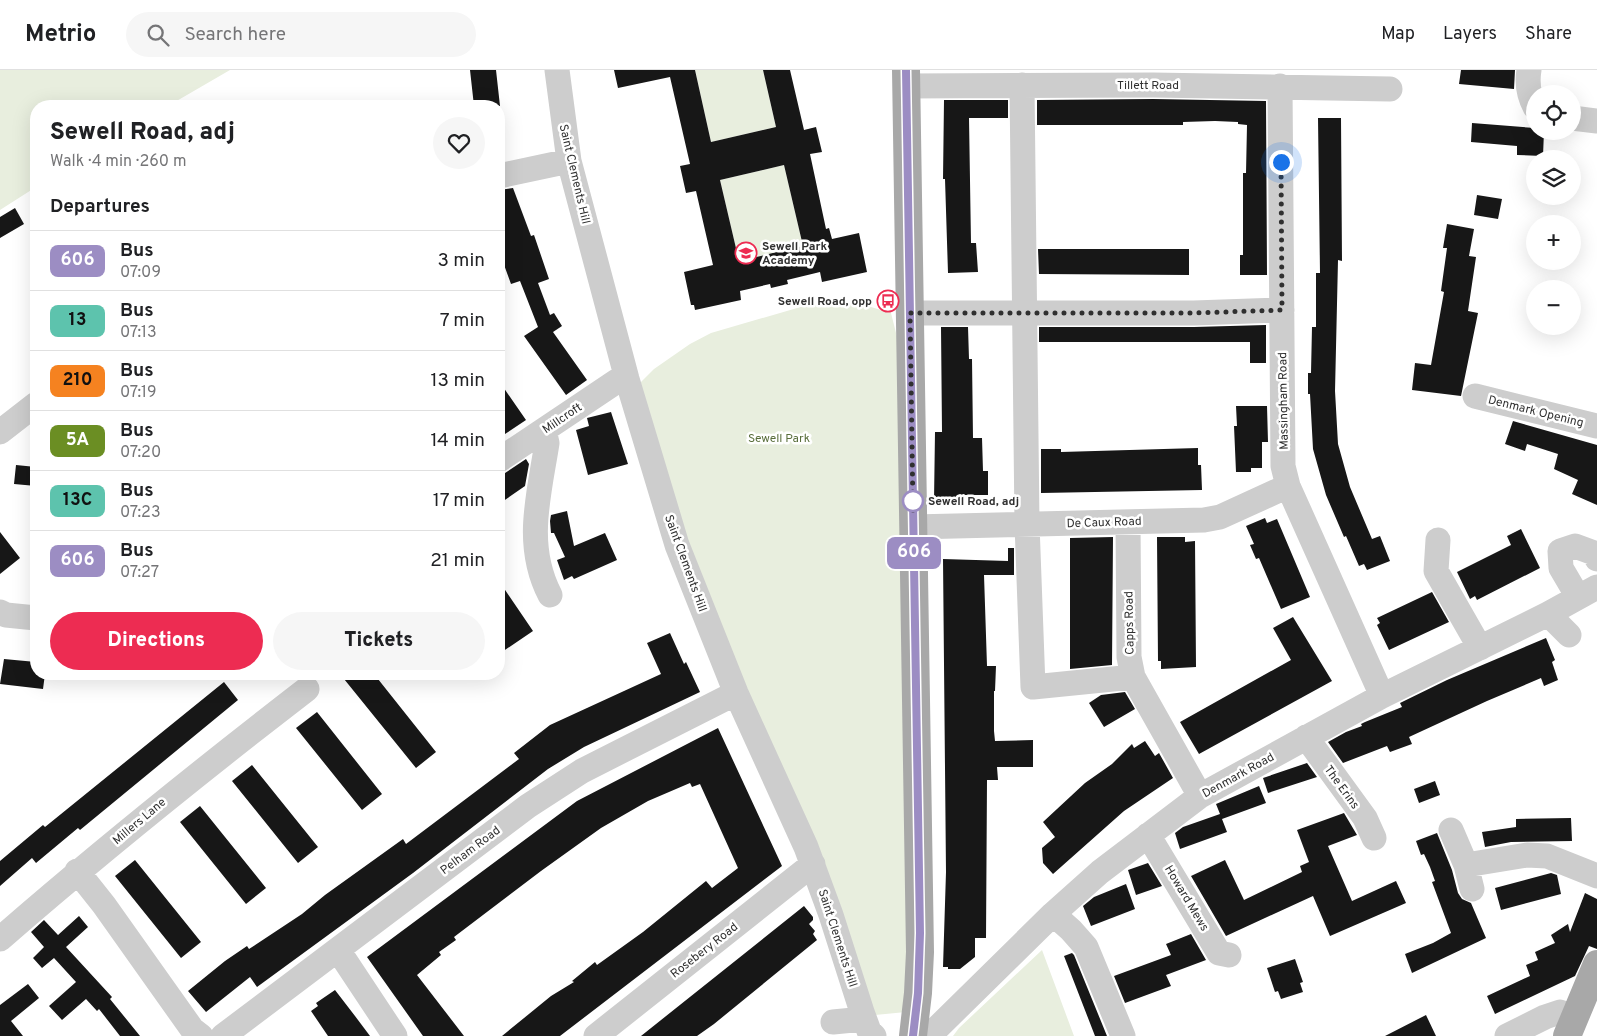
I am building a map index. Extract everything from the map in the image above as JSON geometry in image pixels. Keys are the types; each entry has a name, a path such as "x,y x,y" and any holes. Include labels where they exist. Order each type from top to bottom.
{"main road":[{"path":"906,78 920,952 918,993 912,1036"},
{"path":"1571,1026 1597,964"}],"street":[{"name":"Saint Clements Hill","path":"556,70 569,161 627,379 677,545 736,693 813,864 869,1027"},
{"path":"1529,70 1530,85"},
{"name":"Tillett Road","path":"906,78 1022,85 1280,86 1390,89"},
{"path":"1022,85 1027,524 1033,687 1133,677"},
{"name":"Massingham Road","path":"1280,86 1283,466 1288,486 1382,696"},
{"path":"1581,119 1597,121"},
{"path":"505,175 569,161"},
{"path":"910,313 1194,313 1282,310"},
{"name":"Millcroft","path":"505,456 617,381 627,379"},
{"name":"Denmark Opening","path":"1476,396 1597,426"},
{"path":"0,432 30,409"},
{"path":"544,430 547,443 534,522 537,560 541,578 550,595"},
{"name":"De Caux Road","path":"913,527 1204,520 1220,517 1288,486"},
{"name":"Capps Road","path":"1128,522 1129,657 1133,677 1200,796"},
{"path":"1588,592 1561,568 1560,551 1574,539 1594,553 1597,559"},
{"path":"1438,540 1436,571 1480,648"},
{"name":"Denmark Road","path":"929,1036 1053,914 1100,872 1200,796 1382,696 1548,614 1588,592"},
{"path":"0,612 6,615 30,617"},
{"path":"1548,614 1569,635"},
{"name":"Millers Lane","path":"0,939 78,871 168,797 276,699 307,689"},
{"name":"Pelham Road","path":"223,1036 251,1028 338,950 528,806 582,771 736,693"},
{"name":"The Erins","path":"1306,737 1365,818 1374,838"},
{"path":"1451,830 1466,865 1472,890"},
{"name":"Howard Mews","path":"1148,835 1219,952 1229,955"},
{"path":"1466,865 1528,855 1547,856 1597,876"},
{"name":"Rosebery Road","path":"596,1036 813,864"},
{"path":"78,871 192,1029 201,1036"},
{"path":"1053,914 1086,947 1123,1036"},
{"path":"338,950 395,1036"},
{"path":"1507,1036 1545,1017 1560,1012 1571,1026"},
{"path":"833,1022 869,1027"}],"green space":[{"path":"0,70 230,70 178,100 30,100 30,191 0,210"},
{"path":"695,70 763,70 776,127 711,142"},
{"path":"784,165 803,246 739,261 720,180"},
{"name":"Sewell Park","path":"845,302 861,304 891,313 897,337 906,725 906,1012 875,1015 716,627 636,387 654,369 690,344 711,333 804,306"},
{"path":"1042,950 1074,1036 953,1036 959,1028"}],"building":[{"path":"470,70 496,70 499,100 473,100"},
{"path":"614,70 695,70 711,142 776,127 763,70 790,70 804,130 816,127 822,152 810,154 826,229 829,228 832,239 859,233 867,272 822,282 820,272 787,280 788,284 771,288 770,284 740,291 741,300 695,310 694,305 691,305 684,272 713,265 696,191 686,193 680,166 690,164 670,77 618,88","holes":["784,165 803,246 739,261 720,180"]},
{"path":"1461,70 1515,70 1514,89 1459,84"},
{"path":"1153,99 1266,101 1267,275 1240,275 1240,255 1243,255 1243,173 1246,173 1247,125 1238,124 1238,122 1215,121 1183,122 1183,125 1037,125 1037,100"},
{"path":"944,100 1008,100 1008,118 969,118 971,243 976,243 978,272 948,273 945,179 943,179"},
{"path":"1318,118 1341,118 1342,261 1338,260 1335,391 1338,444 1350,487 1372,539 1380,536 1390,561 1367,570 1364,564 1359,566 1346,536 1344,537 1326,495 1313,449 1308,373 1311,373 1312,327 1316,327 1316,273 1320,273"},
{"path":"1472,123 1526,127 1526,140 1544,140 1543,150 1526,150 1526,155 1517,155 1517,146 1471,142"},
{"path":"513,188 531,236 534,235 549,279 538,283 550,315 554,313 562,326 553,332 587,380 566,395 524,336 538,327 520,281 511,284 505,268 505,189"},
{"path":"1477,195 1502,199 1498,219 1474,215"},
{"path":"15,208 24,224 0,238 0,217"},
{"path":"1447,224 1474,229 1469,256 1476,257 1468,311 1478,313 1461,396 1412,390 1415,363 1431,365 1444,292 1441,291 1447,248 1443,248"},
{"path":"1038,249 1189,249 1189,275 1039,274"},
{"path":"1266,325 1266,363 1250,363 1250,342 1039,342 1039,327"},
{"path":"941,327 968,327 969,359 972,359 973,438 982,438 983,471 988,471 988,495 964,495 963,501 934,501 935,432 942,432"},
{"path":"505,390 526,420 505,434"},
{"path":"1236,406 1267,406 1268,442 1262,442 1262,468 1251,468 1251,472 1236,472 1234,426 1237,426"},
{"path":"611,412 628,464 588,475 576,430 589,426 587,418"},
{"path":"1513,421 1597,445 1597,505 1572,494 1578,480 1554,469 1558,454 1527,444 1525,451 1505,444"},
{"path":"1198,448 1198,465 1201,465 1202,490 1041,493 1041,449 1061,449 1061,452"},
{"path":"526,459 529,464 525,486 505,500 505,473"},
{"path":"16,465 30,466 30,485 14,484"},
{"path":"567,511 574,546 605,533 617,560 574,579 572,576 564,580 557,560 565,557 554,533 551,533 550,521 551,515"},
{"path":"1265,518 1267,523 1277,519 1310,597 1281,609 1259,558 1256,559 1250,545 1254,544 1246,526"},
{"path":"1521,529 1540,568 1477,600 1475,596 1470,599 1457,572 1511,545 1507,536"},
{"path":"0,532 20,558 0,574"},
{"path":"1113,537 1112,665 1070,669 1070,538"},
{"path":"1157,537 1185,537 1185,542 1195,541 1196,667 1161,669 1161,661 1158,661"},
{"path":"1008,548 1014,548 1014,575 984,575 987,666 996,666 994,691 995,741 1033,740 1033,767 997,767 998,780 987,780 986,938 975,938 975,957 960,969 948,969 948,967 943,967 946,872 943,559 1008,561"},
{"path":"505,590 533,631 505,650"},
{"path":"1432,592 1449,622 1389,650 1377,625 1380,623 1377,618"},
{"path":"1293,617 1332,681 1199,754 1180,722 1291,660 1273,628"},
{"path":"670,633 684,664 686,662 700,692 584,747 548,769 413,873 257,987 250,977 206,1012 188,991 225,961 247,946 249,949 302,914 325,895 403,839 406,844 519,759 514,753 550,725 661,674 647,643"},
{"path":"1546,638 1555,660 1552,662 1558,680 1544,686 1541,678 1487,701 1409,737 1412,744 1390,752 1387,746 1343,763 1328,742 1362,726 1361,724 1365,722 1402,707 1400,703 1447,680"},
{"path":"4,659 30,661 30,680 44,680 43,689 0,684"},
{"path":"345,680 379,680 436,752 416,768"},
{"path":"224,682 238,700 80,830 78,828 36,863 32,858 0,886 0,861 43,825 45,827"},
{"path":"1125,692 1135,709 1104,727 1089,703 1101,695"},
{"path":"317,712 382,794 362,810 296,728"},
{"path":"718,728 782,866 560,1036 502,1036 551,996 574,982 572,981 595,962 597,965 643,932 706,881 712,888 738,868 700,784 692,787 690,783 648,801 601,828 541,871 454,937 456,940 439,952 441,955 417,975 464,1036 423,1036 367,957 577,801"},
{"path":"1145,741 1155,756 1159,753 1173,778 1124,811 1053,874 1043,863 1042,848 1055,837 1043,822 1085,783 1112,764 1132,744 1134,748"},
{"path":"1307,763 1317,777 1268,793 1263,778"},
{"path":"252,765 318,847 298,863 232,781"},
{"path":"1435,781 1440,795 1419,803 1414,789"},
{"path":"1259,786 1266,803 1222,819 1227,832 1180,849 1175,833 1183,827 1220,814 1216,804"},
{"path":"200,806 266,888 246,904 180,822"},
{"path":"1344,813 1357,835 1328,846 1352,901 1396,881 1406,903 1330,936 1313,896 1226,936 1191,876 1225,860 1244,900 1302,872 1300,866 1309,862 1297,830"},
{"path":"1571,818 1572,841 1511,842 1485,847 1482,832 1516,827 1516,819"},
{"path":"1437,833 1452,870 1458,893 1462,899 1471,903 1486,938 1412,973 1405,954 1433,943 1451,933 1432,882 1435,881 1430,867 1424,854 1421,855 1416,841"},
{"path":"135,860 201,942 181,958 115,876"},
{"path":"1148,863 1162,886 1136,895 1128,870"},
{"path":"1551,873 1557,875 1561,894 1501,910 1495,888"},
{"path":"1126,884 1135,909 1091,926 1083,906 1094,897"},
{"path":"1585,893 1597,899 1597,949 1589,946 1575,976 1495,1014 1487,996 1530,976 1526,965 1538,960 1535,952 1555,943 1551,935 1568,924 1570,932"},
{"path":"804,906 813,917 809,924 815,931 813,934 817,940 714,1024 697,1036 641,1036"},
{"path":"79,916 88,927 66,947 112,997 110,999 140,1036 120,1036 99,1009 97,1011 86,999 62,1020 49,1006 76,982 54,958 42,968 33,958 44,947 31,932 44,920 58,935"},
{"path":"1191,934 1206,960 1166,975 1171,986 1125,1003 1114,976 1171,955 1166,944"},
{"path":"1072,953 1107,1036 1095,1036 1064,956"},
{"path":"1295,959 1303,982 1300,983 1303,992 1281,999 1278,991 1275,992 1267,968"},
{"path":"28,984 39,998 11,1021 23,1036 0,1036 0,1005"},
{"path":"335,990 370,1036 328,1036 311,1011 318,1006 316,1003"},
{"path":"1426,1015 1436,1036 1385,1036"}],"bus line":[{"name":"606","path":"906,70 920,933 918,993 913,1036"}],"place":[{"name":"Sewell Park Academy","path":"746,253"},
{"name":"Sewell Road, opp","path":"888,301"},
{"name":"Sewell Road, adj","path":"913,501"}],"route":[{"path":"913,501 913,510 910,313 1194,313 1282,310 1281,162"}]}
